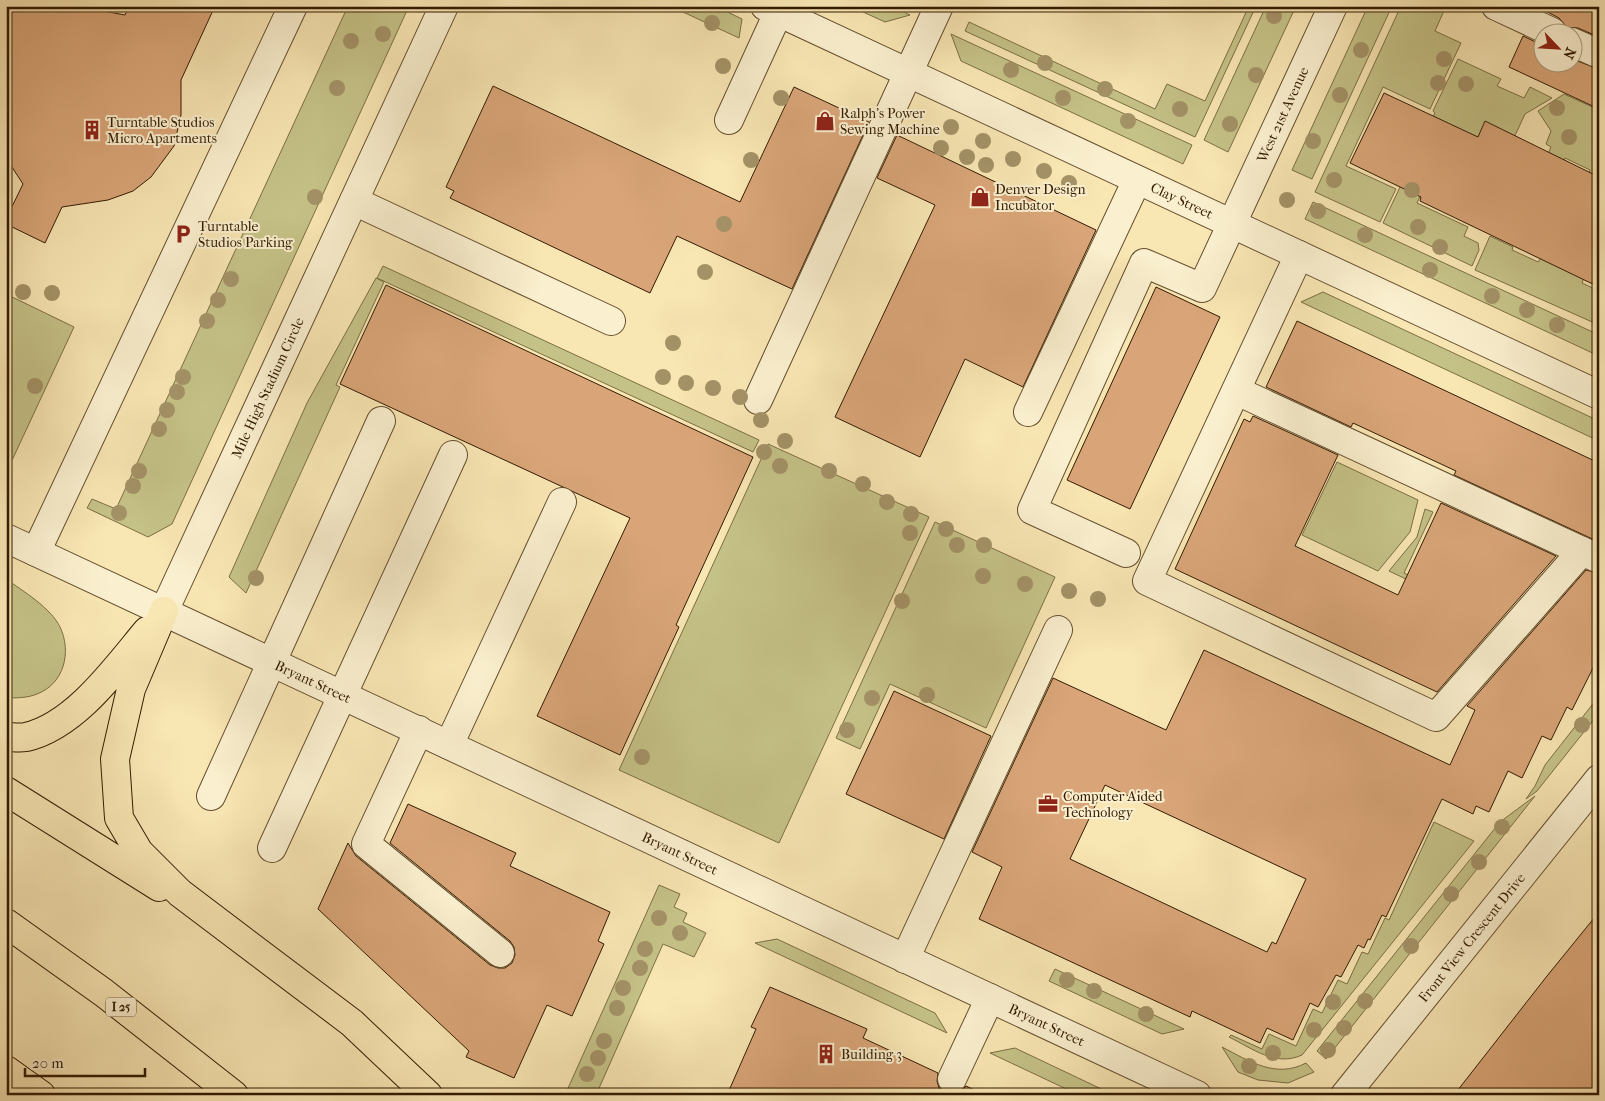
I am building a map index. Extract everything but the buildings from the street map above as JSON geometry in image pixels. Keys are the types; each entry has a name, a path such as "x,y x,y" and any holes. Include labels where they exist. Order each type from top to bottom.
{"highway":[{"path":"6,737 25,737 52,725 77,708 107,679 164,611"},
{"path":"164,611 132,689 115,759 119,818 139,852 180,893 352,1023 428,1095"},
{"path":"6,792 251,945"},
{"name":"I 25","path":"6,923 104,993 234,1095"},
{"path":"6,1072 37,1092"}],"street":[{"path":"36,552 293,6"},
{"name":"Mile High Stadium Circle","path":"164,611 444,6"},
{"path":"758,400 939,6"},
{"name":"West 21st Avenue","path":"1126,553 1032,510 1144,263 1202,288 1333,6"},
{"path":"1496,6 1532,23"},
{"path":"729,120 772,9"},
{"name":"Clay Street","path":"772,9 1599,395"},
{"path":"1582,46 1599,54"},
{"path":"1028,412 1137,180"},
{"path":"354,201 611,321"},
{"path":"1237,391 1590,555 1436,717 1147,581 1299,255"},
{"path":"211,796 381,421"},
{"path":"272,848 453,455"},
{"path":"450,745 562,502"},
{"path":"6,538 164,611"},
{"name":"Bryant Street","path":"164,611 1197,1095"},
{"path":"905,959 1058,630"},
{"path":"418,730 366,844 500,953"},
{"name":"Front View Crescent Drive","path":"1345,1095 1599,779"},
{"path":"952,1079 990,998"}],"shaded area":[{"path":"348,6 409,6 172,524 148,537 87,508 92,499 116,509"},
{"path":"670,6 715,6 742,19 739,38"},
{"path":"850,6 892,6 910,15 885,22"},
{"path":"1249,6 1256,6 1195,137 965,31 969,22 1155,109 1167,84 1205,101"},
{"path":"1266,6 1296,6 1228,152 1204,140"},
{"path":"1368,6 1392,6 1312,179 1292,170"},
{"path":"1401,6 1446,6 1435,31 1461,43 1430,109 1383,87 1346,166 1396,189 1380,222 1315,192"},
{"path":"951,34 1192,145 1183,164 961,61"},
{"path":"1458,59 1501,79 1497,86 1524,98 1530,87 1552,98 1525,114 1473,226 1462,221 1497,146 1453,126 1417,203 1468,227 1464,236 1478,243 1479,250 1472,266 1383,223 1435,113 1433,111"},
{"path":"1564,94 1599,110 1599,193 1586,180 1590,170 1565,158 1562,165 1546,158 1551,147 1546,144 1551,131 1538,111"},
{"path":"1313,202 1599,335 1599,356 1305,219"},
{"path":"1490,236 1513,247 1512,250 1538,262 1541,258 1584,278 1582,283 1599,291 1599,325 1475,270"},
{"path":"383,266 759,440 753,452 377,278"},
{"path":"376,278 384,282 336,385 340,387 246,593 229,577 307,403"},
{"path":"1323,292 1599,421 1599,441 1301,302"},
{"path":"6,294 74,327 8,469 6,469"},
{"path":"768,444 929,517 779,843 619,770"},
{"path":"1337,462 1418,500 1410,532 1378,571 1302,535"},
{"path":"1425,509 1433,512 1404,573 1492,614 1490,619 1389,571 1417,537"},
{"path":"935,522 1055,577 986,728 890,684 860,749 836,738"},
{"path":"6,579 36,600 50,613 56,620 64,637 65,657 59,675 54,683 46,689 30,696 6,698"},
{"path":"1599,696 1599,713 1537,791 1526,799 1535,786 1545,765"},
{"path":"1535,796 1326,1059 1317,1051 1500,822"},
{"path":"1434,822 1474,841 1302,1055 1283,1059 1274,1058 1229,1037 1231,1035 1262,1049 1269,1034 1296,1046 1313,1009 1322,1013 1338,980 1347,984 1362,952 1368,954 1385,918 1389,920"},
{"path":"659,885 680,894 674,907 687,913 683,922 706,933 694,957 663,944 596,1095 565,1095"},
{"path":"777,939 935,1013 947,1033 755,943"},
{"path":"1055,969 1184,1029 1162,1034 1049,981"},
{"path":"1222,1047 1242,1058 1273,1069 1295,1067 1306,1063 1314,1072 1288,1083 1258,1080 1238,1072"},
{"path":"1015,1048 1114,1095 1079,1095 990,1053"}],"place":[{"name":"Ralph's Power Sewing Machine","path":"825,121"},
{"name":"Turntable Studios Micro Apartments","path":"92,130"},
{"name":"Denver Design Incubator","path":"980,197"},
{"name":"Turntable Studios Parking","path":"183,234"},
{"name":"Computer Aided Technology","path":"1048,804"},
{"name":"Building 3","path":"826,1054"}]}
